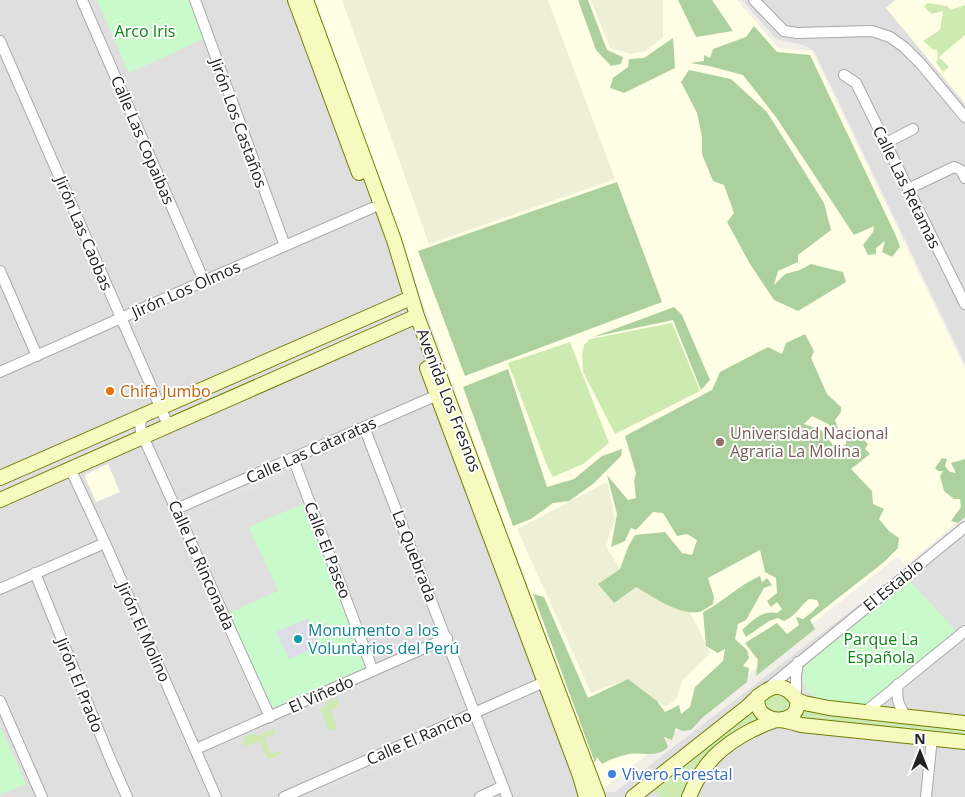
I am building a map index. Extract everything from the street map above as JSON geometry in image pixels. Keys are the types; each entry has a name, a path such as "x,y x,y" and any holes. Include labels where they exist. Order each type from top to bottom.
{"street":[{"name":"Calle Las Copaibas","path":"82,0 204,281"},
{"name":"Jirón Los Castaños","path":"195,0 284,246"},
{"name":"Avenida Los Fresnos","path":"295,0 548,680 586,797"},
{"name":"Avenida Los Fresnos","path":"306,0 394,240 407,299"},
{"path":"754,0 784,31 797,33 856,30 872,31 890,37 904,47 921,64 965,117"},
{"path":"763,0 776,18 778,26"},
{"name":"Jirón Las Caobas","path":"0,41 168,425"},
{"name":"Calle Las Retamas","path":"844,75 856,83 965,304"},
{"path":"886,143 913,129"},
{"path":"908,189 954,167 961,170 965,178"},
{"name":"Jirón Los Olmos","path":"0,372 372,208"},
{"path":"0,271 37,356"},
{"path":"0,478 407,299"},
{"path":"0,500 413,318"},
{"name":"Calle Las Cataratas","path":"176,509 441,393"},
{"name":"Calle La Rinconada","path":"145,414 140,426 143,436 270,716"},
{"name":"La Quebrada","path":"364,427 507,797"},
{"name":"Calle El Paseo","path":"293,458 373,671"},
{"name":"Jirón El Molino","path":"70,468 105,543 216,797"},
{"name":"El Establo","path":"763,692 965,527"},
{"path":"0,589 105,543"},
{"name":"Jirón El Prado","path":"35,573 127,797"},
{"path":"865,712 965,632"},
{"name":"El Viñedo","path":"196,750 447,638"},
{"path":"689,797 694,785 714,756 734,740 794,714 798,707 796,684 798,662"},
{"name":"Avenida Los Fresnos","path":"548,680 598,797"},
{"name":"Calle El Rancho","path":"284,797 305,793 548,680"},
{"path":"796,684 803,697 817,706"},
{"path":"898,684 896,696 899,707 906,716"},
{"path":"633,797 763,692 784,689 789,691 796,700 817,706 965,723"},
{"path":"763,692 757,704 761,712 778,720 801,725 965,742"},
{"path":"0,702 42,797"},
{"path":"748,733 773,726 801,725"},
{"path":"926,797 932,738"},
{"path":"480,797 503,786"}],"shaded area":[{"path":"0,0 299,0 601,792 615,792 922,556 965,519 965,797 0,797"},
{"name":"Universidad Nacional Agraria La Molina","path":"312,0 737,0 778,48 812,51 965,369 965,515 905,566 898,556 602,790"},
{"path":"342,0 548,0 615,179 429,244"},
{"path":"591,0 663,0 663,37 646,51 631,54 610,48"},
{"path":"742,0 965,0 965,364 814,51 803,45 776,39"},
{"path":"895,0 965,0 965,104 886,8"},
{"path":"108,464 120,492 96,502 85,477 86,474"},
{"path":"277,471 286,475 201,512 193,507"},
{"path":"607,482 615,519 606,546 620,569 598,584 636,586 662,603 690,612 710,653 682,681 676,700 665,707 628,679 591,693 517,529"},
{"path":"308,618 320,645 289,659 276,632"},
{"path":"455,724 463,729 325,791 318,785"}],"green space":[{"name":"Arco Iris","path":"97,0 190,0 203,39 129,73"},
{"path":"578,0 588,0 607,50 623,57 621,64 611,66 596,50"},
{"path":"678,0 712,0 733,31 696,37"},
{"path":"927,3 947,6 951,10 965,5 965,35 939,57 949,67 943,72 936,62 938,60 937,49 934,50 923,41 940,30 943,11 932,14 924,7"},
{"path":"754,26 777,52 810,55 896,236 900,247 892,257 882,252 885,241 876,248 876,254 868,255 863,245 873,232 874,226 854,235 776,117 743,75 690,63 704,61 704,55 710,58 713,49 746,37"},
{"path":"673,38 675,68 624,93 610,88 613,78 628,67 629,59 644,58"},
{"path":"689,70 731,79 767,112 824,203 831,230 798,255 798,262 778,271 774,285 785,274 800,270 811,264 843,272 846,282 798,311 774,300 750,264 727,222 734,213 724,185 713,181 702,154 702,137 697,113 681,82"},
{"path":"617,182 662,302 465,376 418,251"},
{"path":"674,307 682,315 710,380 701,390 673,320 593,337"},
{"path":"672,323 700,391 615,434 583,372 582,354 584,345 590,339"},
{"path":"805,334 814,351 811,358 827,394 841,407 841,412 835,420 842,439 828,424 812,416 804,424 821,430 833,445 841,448 846,444 846,433 856,432 868,444 865,449 870,454 851,469 872,491 873,504 884,509 879,519 889,531 899,538 898,548 884,562 810,620 815,629 756,676 758,660 745,643 777,623 787,634 799,625 796,617 803,619 819,605 817,600 809,599 788,619 784,621 778,618 769,621 746,637 742,630 754,620 766,613 777,613 782,609 777,602 771,607 767,601 777,593 776,578 765,572 760,550 708,578 714,597 713,604 699,612 683,611 674,608 636,587 614,603 598,584 620,569 628,547 635,535 665,532 682,553 692,555 697,540 687,534 677,536 663,513 653,512 636,530 631,528 625,541 611,547 617,514 607,475 628,500 636,498 634,481 636,473 625,436 712,390 720,372 768,347 782,354 786,343"},
{"path":"570,342 609,443 583,464 553,477 508,363"},
{"path":"508,369 547,487 574,479 602,456 622,449 621,456 593,484 569,501 553,503 531,519 513,526 463,387"},
{"path":"942,458 947,459 945,466 950,472 956,473 951,463 965,459 965,517 958,523 951,521 961,507 960,499 954,499 944,491 940,476 943,471 938,471 935,468"},
{"path":"305,503 364,667 359,671 274,708 269,704 229,613 278,591 249,527"},
{"path":"760,576 762,582 767,578 772,585 764,588 746,620 738,624 735,639 747,650 749,658 743,666 749,668 747,682 702,718 691,730 682,731 676,728 672,740 664,737 668,747 664,750 655,754 625,755 602,764 597,757 595,763 533,594 544,597 588,698 628,679 657,701 665,712 679,705 681,714 690,707 695,687 723,661 725,649 718,653 706,646 703,612"},
{"name":"Parque La Española","path":"910,581 956,631 863,706 830,702 811,694 806,688 803,678 805,665"},
{"path":"775,693 784,695 793,703 788,712 774,713 766,709 762,699"},
{"path":"337,698 339,705 331,710 337,728 329,731 320,709 326,706 326,703"},
{"path":"755,709 766,719 736,732 713,747 696,768 681,797 661,797 654,791"},
{"path":"801,710 965,729 965,739 796,717"},
{"path":"0,725 26,784 0,795"},
{"path":"273,729 275,734 264,738 271,754 280,751 282,754 268,760 258,739 259,742 244,746 242,742 245,741 243,737 256,733 257,736"}],"place":[{"name":"Chifa Jumbo","path":"110,391"},
{"name":"Universidad Nacional Agraria La Molina","path":"720,442"},
{"name":"Monumento a los Voluntarios del Perú","path":"298,639"},
{"name":"Vivero Forestal","path":"612,774"}]}
